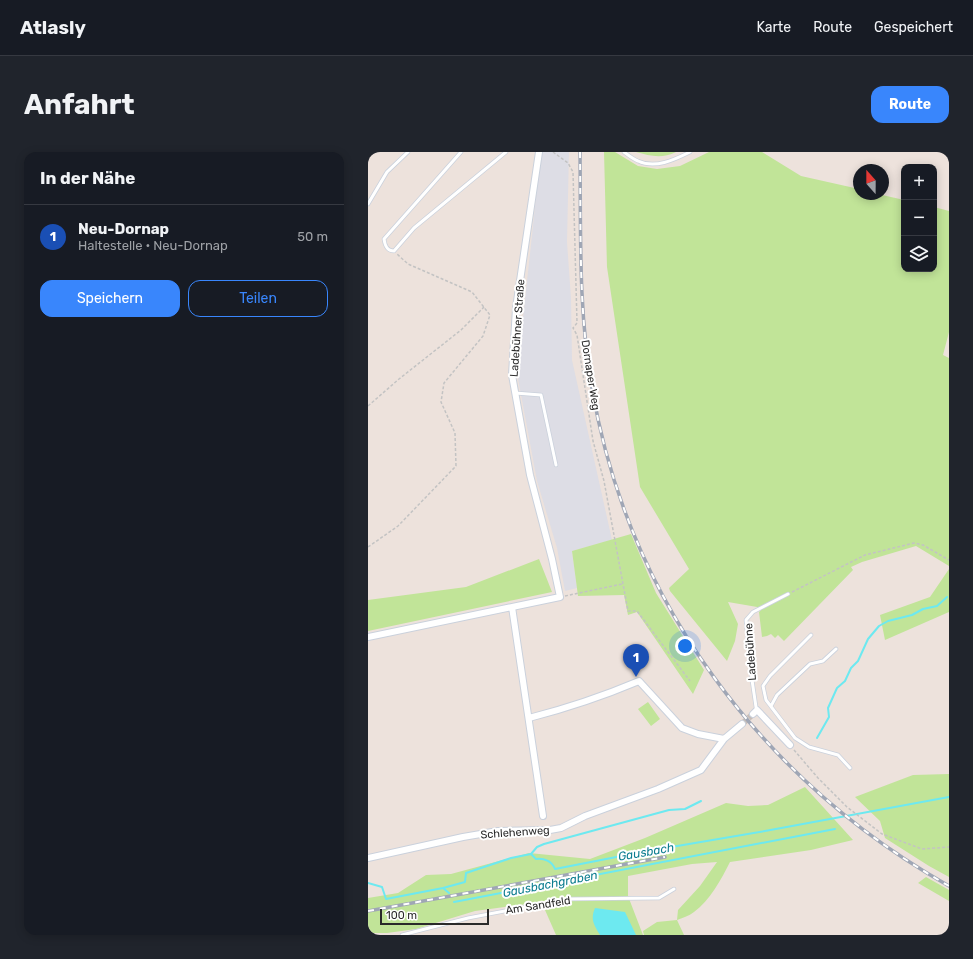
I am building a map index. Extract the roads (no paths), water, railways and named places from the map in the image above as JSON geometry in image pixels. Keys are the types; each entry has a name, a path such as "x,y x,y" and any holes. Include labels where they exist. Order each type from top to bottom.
{"street":[{"name":"Ladebühner Straße","path":"512,607 560,597 552,559 530,475 512,375 516,308 538,152"},
{"path":"368,637 512,607 543,816"},
{"path":"529,718 567,709 638,681 682,728 698,734 724,739 742,724"},
{"name":"Ladebühne","path":"755,712 790,745"},
{"name":"Schlehenweg","path":"368,858 463,837 498,831 550,830 561,828 585,816 658,789 701,770 724,739"}],"lane":[{"path":"368,204 387,172 408,152"},
{"path":"461,152 384,240 386,247 390,251 394,251 414,228 506,152"},
{"path":"624,152 638,161 654,164 674,160 690,152"},
{"path":"515,393 541,395 556,464"},
{"name":"Ladebühne","path":"755,712 756,707 746,620 754,612 788,594"},
{"name":"Ladebühne","path":"811,635 770,676 763,686 766,700 795,738 809,747 838,755 850,768"},
{"path":"771,706 777,695 810,664 823,661 836,649"},
{"path":"790,745 795,738"},
{"name":"Am Sandfeld","path":"402,935 468,918 567,899 659,898 674,889"}],"water":[{"path":"595,908 625,912 636,935 600,935 593,922"}],"waterway":[{"path":"817,738 829,717 828,708 837,688 845,681 851,668 858,661 868,639 879,626 888,621 912,615 923,609 937,606 947,597"},
{"name":"Gausbach","path":"368,883 382,887 386,899 443,888 465,882 466,873 511,858 531,854 536,859 542,859 550,862 555,869 949,797"},
{"path":"531,854 537,847 544,844 669,810 685,809 701,801"},
{"name":"Gausbachgraben","path":"454,902 835,829"},
{"name":"Gausbach","path":"443,888 449,893"}],"tunnel":[{"path":"742,724 753,714"}],"railway":[{"path":"580,152 582,300 584,329 592,388 610,466 637,541 671,611 714,677 763,738 819,793 881,843 949,886"},
{"path":"368,911 665,857"}],"place":[{"name":"Neu-Dornap","path":"636,677"}]}
